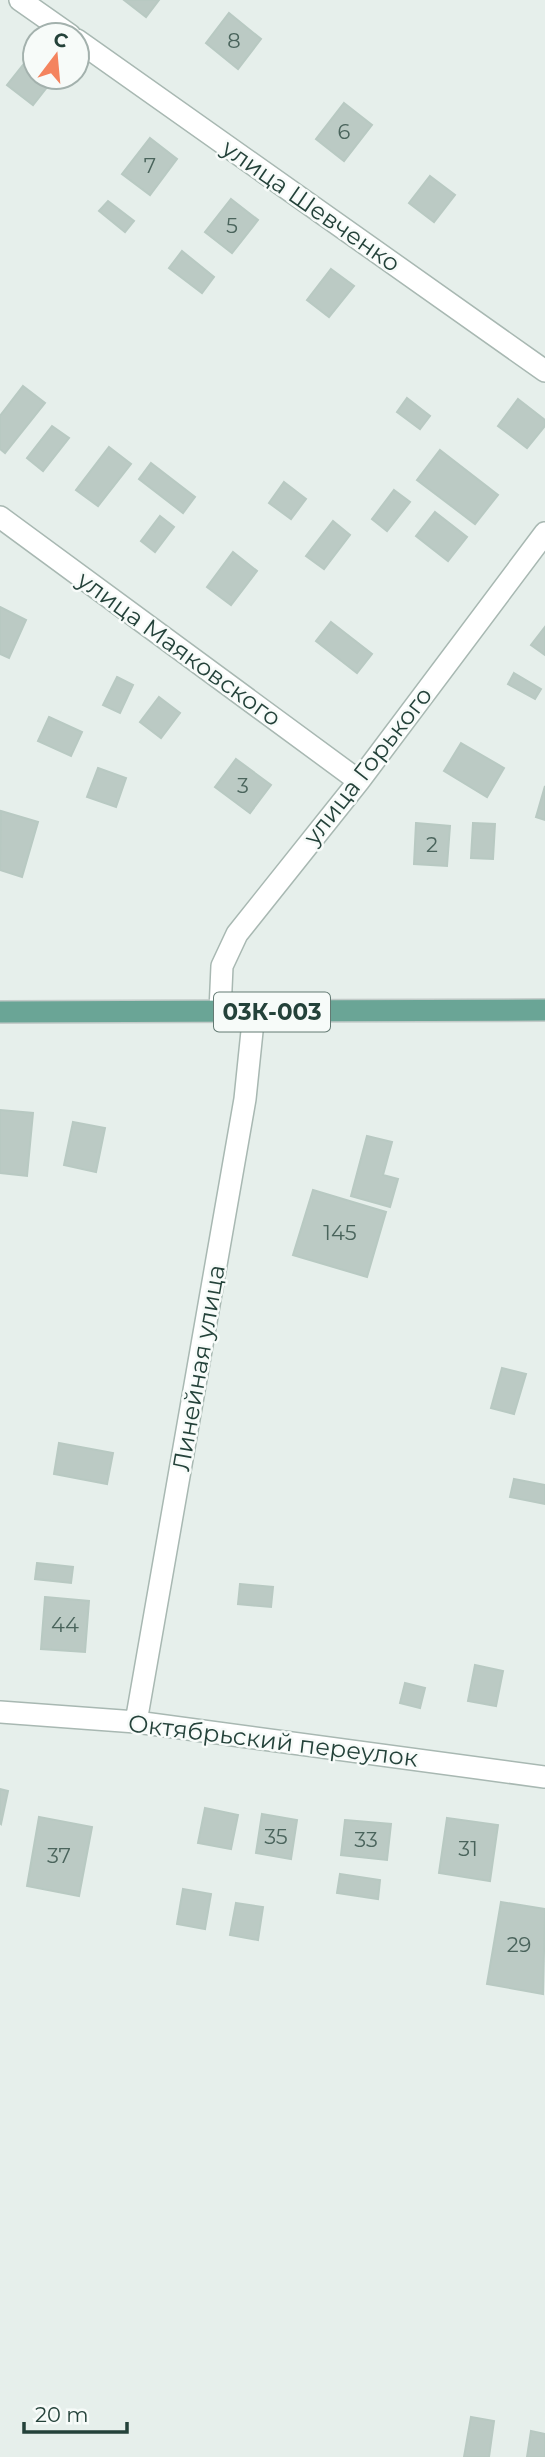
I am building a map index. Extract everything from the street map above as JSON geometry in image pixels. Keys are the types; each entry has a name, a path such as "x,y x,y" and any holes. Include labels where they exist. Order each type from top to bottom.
{"main road":[{"name":"03К-003","path":"0,1012 545,1010"}],"street":[{"path":"20,0 50,21"},
{"name":"улица Шевченко","path":"91,50 545,371"},
{"name":"улица Маяковского","path":"0,517 359,781"},
{"name":"улица Горького","path":"220,1011 222,966 237,934 359,781 545,533"},
{"name":"Линейная улица","path":"136,1722 245,1099 254,1012"},
{"name":"Октябрьский переулок","path":"0,1712 136,1722 545,1777"}],"building":[{"path":"124,0 159,0 146,17"},
{"path":"229,13 261,39 238,69 206,43"},
{"path":"21,68 21,91 44,91 33,105 7,85"},
{"path":"344,103 372,125 344,161 316,139"},
{"path":"150,138 177,159 150,195 122,174"},
{"path":"430,176 455,195 434,222 409,203"},
{"path":"231,199 258,220 232,253 205,232"},
{"path":"108,201 134,221 125,232 99,211"},
{"path":"182,251 214,277 202,293 169,268"},
{"path":"331,269 354,286 329,317 307,300"},
{"path":"23,386 45,403 5,453 0,449 0,416"},
{"path":"407,398 430,416 420,429 397,412"},
{"path":"518,399 545,420 545,426 527,448 498,426"},
{"path":"52,426 69,438 43,471 27,458"},
{"path":"109,447 131,464 98,506 76,490"},
{"path":"440,450 498,495 475,524 417,480"},
{"path":"151,463 195,497 183,513 139,479"},
{"path":"284,482 306,499 291,519 269,503"},
{"path":"394,490 410,502 387,531 372,519"},
{"path":"435,512 467,537 448,561 416,536"},
{"path":"160,516 174,527 155,552 141,541"},
{"path":"333,521 350,535 324,569 306,556"},
{"path":"233,552 257,571 231,605 207,587"},
{"path":"0,607 26,620 9,658 0,654"},
{"path":"331,622 372,654 357,673 316,641"},
{"path":"545,627 545,655 531,645"},
{"path":"514,673 541,689 535,699 508,684"},
{"path":"117,677 133,685 120,713 103,705"},
{"path":"159,697 180,713 161,738 140,722"},
{"path":"49,717 82,732 71,756 38,741"},
{"path":"461,743 504,768 487,797 444,771"},
{"path":"236,759 271,785 250,813 215,787"},
{"path":"98,768 126,778 116,807 87,797"},
{"path":"545,786 545,820 536,817"},
{"path":"1,811 38,822 22,877 0,870"},
{"path":"416,823 450,826 447,866 414,864"},
{"path":"473,823 495,824 493,859 471,858"},
{"path":"0,1110 33,1113 27,1176 0,1173"},
{"path":"73,1122 105,1128 96,1172 64,1165"},
{"path":"367,1136 392,1142 383,1175 398,1179 390,1207 351,1196"},
{"path":"313,1190 386,1212 367,1277 293,1255"},
{"path":"502,1368 526,1374 514,1414 491,1408"},
{"path":"59,1443 113,1453 107,1484 54,1474"},
{"path":"514,1479 545,1485 545,1504 510,1497"},
{"path":"37,1563 73,1567 71,1583 35,1579"},
{"path":"240,1584 273,1587 271,1607 238,1604"},
{"path":"45,1597 89,1601 85,1652 41,1649"},
{"path":"475,1665 503,1671 496,1706 468,1701"},
{"path":"405,1683 425,1688 420,1708 400,1703"},
{"path":"0,1789 8,1791 1,1824 0,1823"},
{"path":"205,1808 238,1815 231,1849 198,1843"},
{"path":"262,1814 297,1820 291,1859 256,1853"},
{"path":"39,1817 92,1827 79,1896 27,1886"},
{"path":"447,1818 498,1825 490,1881 439,1873"},
{"path":"345,1820 391,1824 387,1860 341,1855"},
{"path":"340,1874 380,1880 378,1899 337,1893"},
{"path":"183,1889 211,1894 205,1929 177,1924"},
{"path":"501,1902 545,1909 543,1994 487,1984"},
{"path":"236,1903 263,1907 258,1940 230,1935"},
{"path":"471,2417 494,2421 489,2457 464,2457"},
{"path":"531,2431 545,2434 545,2457 527,2457"}]}
